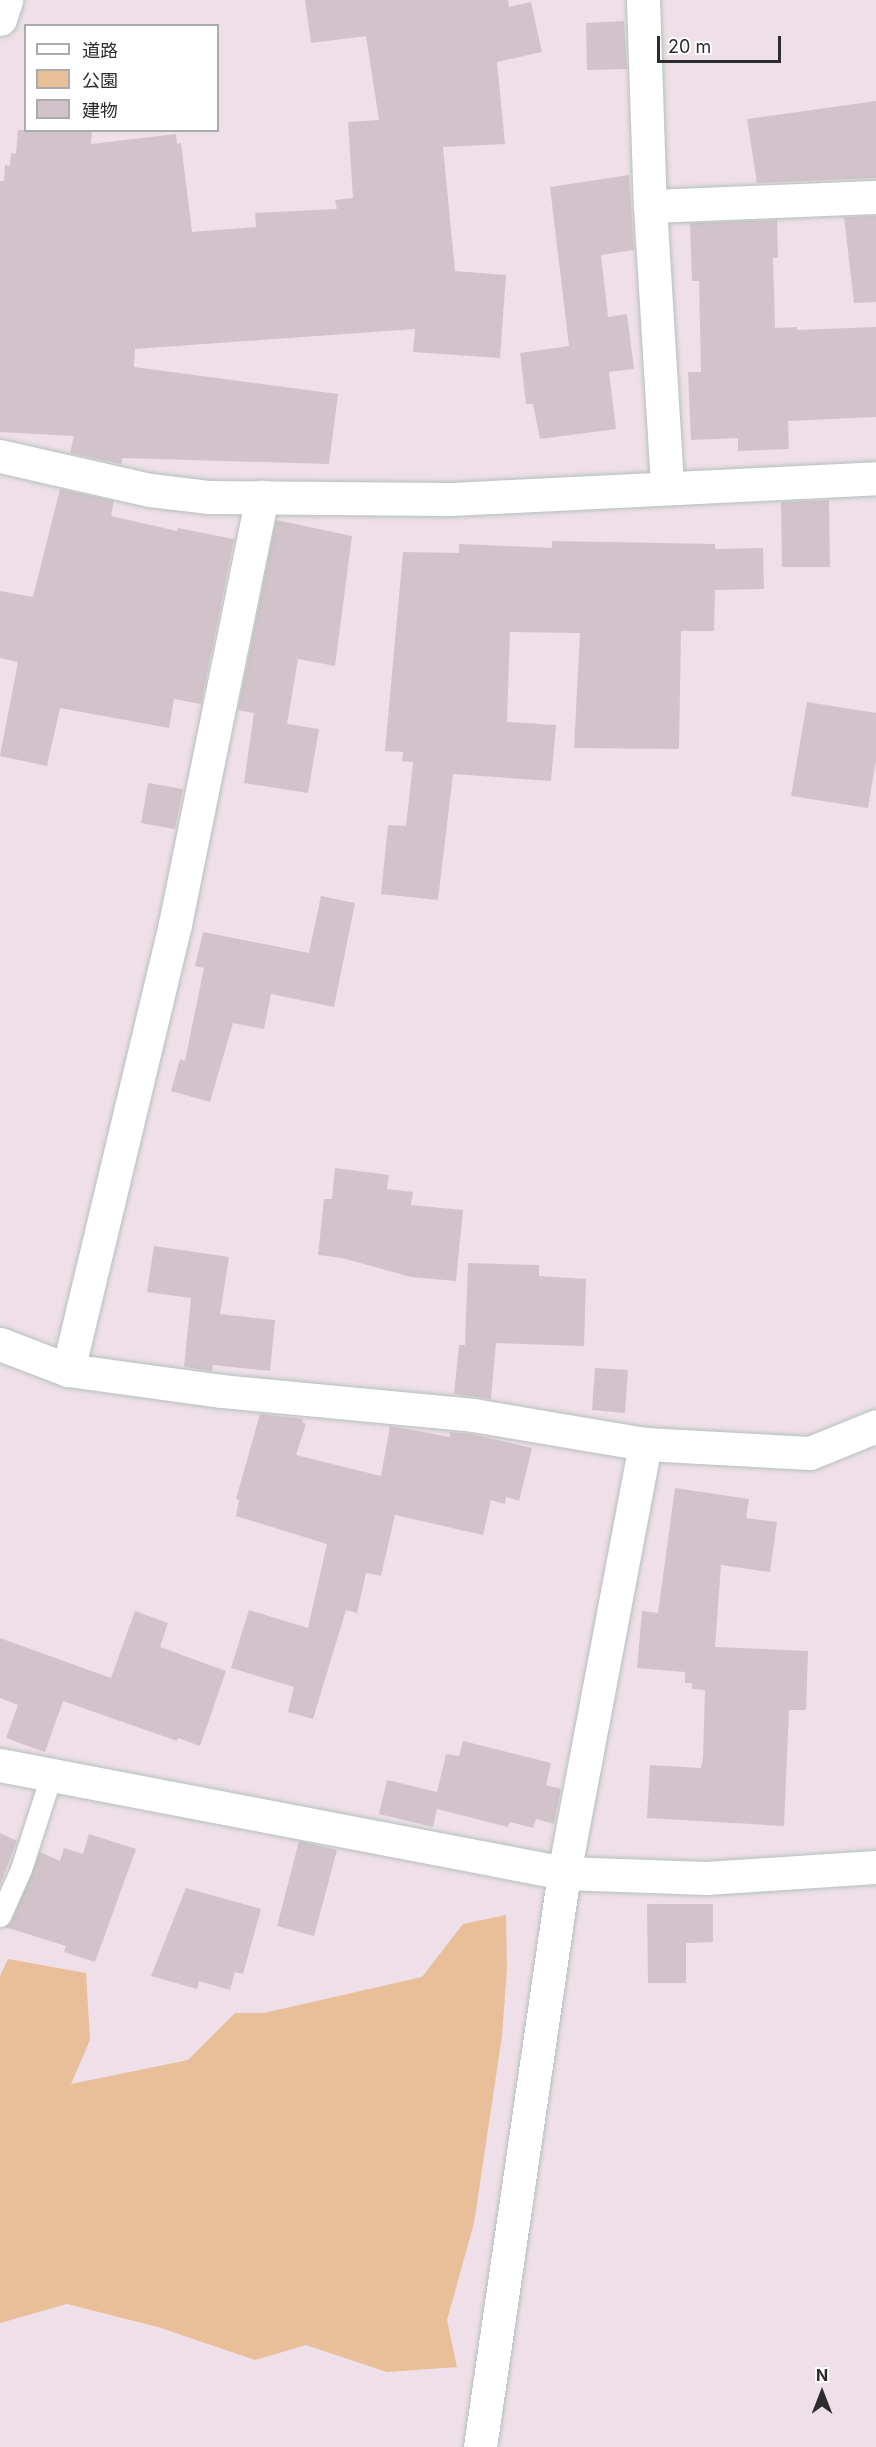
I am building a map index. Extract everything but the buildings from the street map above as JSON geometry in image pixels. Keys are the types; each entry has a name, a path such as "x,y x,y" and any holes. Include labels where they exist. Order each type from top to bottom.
{"street":[{"path":"0,19 6,0"},
{"path":"643,0 650,206 667,487"},
{"path":"650,206 876,197"},
{"path":"0,456 150,490 208,497 450,499 876,478"},
{"path":"68,1370 175,924 262,497"},
{"path":"0,1344 68,1370 222,1391 451,1413 645,1444 810,1453 876,1426"},
{"path":"480,2447 564,1873 645,1444"},
{"path":"0,1765 564,1873 706,1878 876,1867"}],"lane":[{"path":"0,1916 21,1869 51,1776"}],"green space":[{"path":"506,1915 507,1968 502,2036 474,2223 447,2320 457,2367 387,2372 306,2345 255,2360 158,2327 67,2304 0,2323 0,1976 8,1959 86,1973 90,2040 71,2084 188,2060 235,2013 264,2013 422,1977 463,1924"}]}
